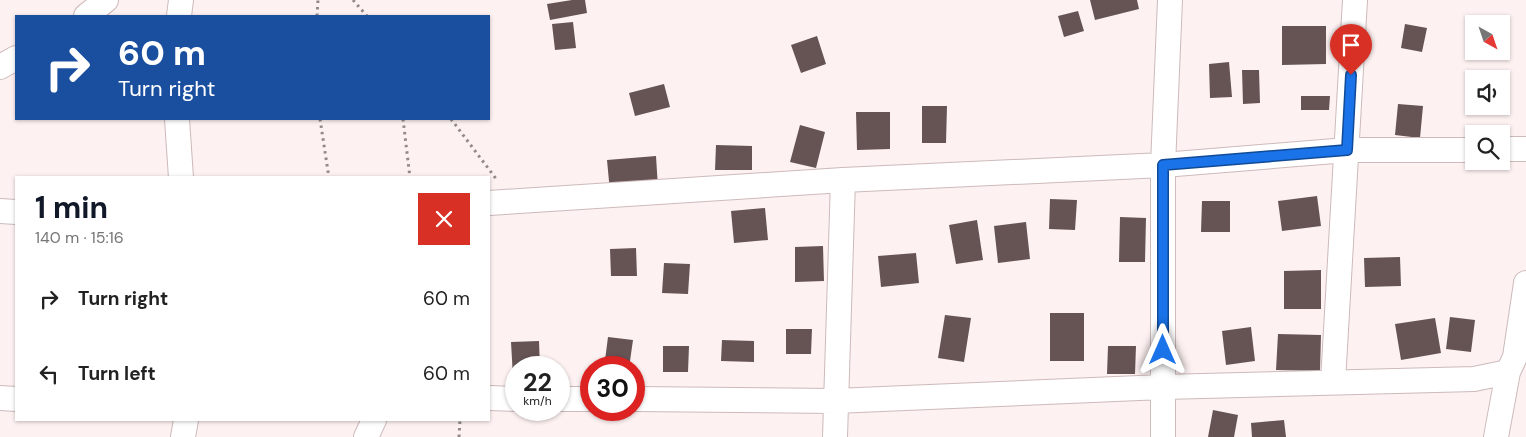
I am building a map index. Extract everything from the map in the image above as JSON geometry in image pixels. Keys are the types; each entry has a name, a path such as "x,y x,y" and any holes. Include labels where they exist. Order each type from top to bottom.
{"street":[{"path":"87,15 106,0"},
{"path":"178,15 181,0"},
{"path":"1163,437 1163,165 1170,0"},
{"path":"1333,382 1354,0"},
{"path":"0,67 15,59"},
{"path":"177,120 181,176"},
{"path":"490,203 843,180 1163,165 1347,150 1465,150"},
{"path":"1510,150 1526,150"},
{"path":"835,437 843,180"},
{"path":"0,211 15,212"},
{"path":"1496,437 1508,372 1515,357 1526,283"},
{"path":"645,399 835,401 1163,387 1474,379 1508,372"},
{"path":"0,398 15,399"},
{"path":"490,398 505,399"},
{"path":"184,437 186,421"},
{"path":"366,437 374,421"}],"path":[{"path":"317,15 318,0"},
{"path":"353,0 366,15"},
{"path":"320,120 329,176"},
{"path":"403,120 410,176"},
{"path":"452,120 512,202"},
{"path":"459,437 460,421"}],"building":[{"path":"585,0 587,13 550,20 547,4"},
{"path":"1090,0 1137,0 1139,9 1095,20"},
{"path":"1078,11 1084,31 1064,37 1058,16"},
{"path":"573,22 576,48 555,50 552,24"},
{"path":"1405,24 1427,28 1422,52 1401,48"},
{"path":"1282,26 1326,26 1326,64 1282,65"},
{"path":"817,36 826,64 801,73 791,45"},
{"path":"1229,62 1232,97 1210,98 1209,64"},
{"path":"1242,70 1259,70 1260,103 1243,104"},
{"path":"664,84 670,107 635,116 629,93"},
{"path":"1301,96 1330,96 1329,110 1301,110"},
{"path":"1398,104 1423,106 1420,138 1395,135"},
{"path":"922,106 947,106 946,143 922,143"},
{"path":"856,112 890,112 890,149 857,150"},
{"path":"800,125 825,132 816,168 790,162"},
{"path":"716,145 752,146 752,170 715,170"},
{"path":"656,156 658,188 610,192 607,160"},
{"path":"1317,196 1321,226 1282,231 1278,201"},
{"path":"1050,199 1077,200 1075,230 1049,229"},
{"path":"1202,201 1230,201 1230,232 1201,232"},
{"path":"765,208 768,240 734,243 731,211"},
{"path":"1120,217 1146,218 1145,262 1119,262"},
{"path":"977,220 983,260 956,264 949,225"},
{"path":"1026,222 1030,259 998,263 994,226"},
{"path":"823,246 824,281 795,282 795,247"},
{"path":"636,248 637,276 611,276 610,249"},
{"path":"916,253 919,283 881,287 878,256"},
{"path":"1400,257 1401,286 1365,287 1364,258"},
{"path":"664,263 690,264 688,294 662,293"},
{"path":"1321,270 1321,309 1284,309 1284,271"},
{"path":"1050,313 1084,313 1084,361 1050,361"},
{"path":"945,315 971,318 964,362 938,358"},
{"path":"1450,317 1475,320 1471,352 1446,349"},
{"path":"1435,318 1441,353 1401,360 1395,324"},
{"path":"1251,327 1255,361 1226,365 1222,331"},
{"path":"786,329 812,329 811,354 786,354"},
{"path":"1278,334 1321,335 1320,371 1276,370"},
{"path":"608,337 633,340 631,356 606,356"},
{"path":"722,340 754,341 754,362 721,361"},
{"path":"539,341 540,356 512,356 511,342"},
{"path":"663,346 689,346 688,372 663,372"},
{"path":"1108,346 1136,346 1135,374 1107,374"},
{"path":"1213,410 1238,415 1234,437 1208,437"},
{"path":"1284,420 1286,437 1252,437 1251,423"}],"route":[{"path":"1163,350 1163,165 1347,150 1351,75"}]}
